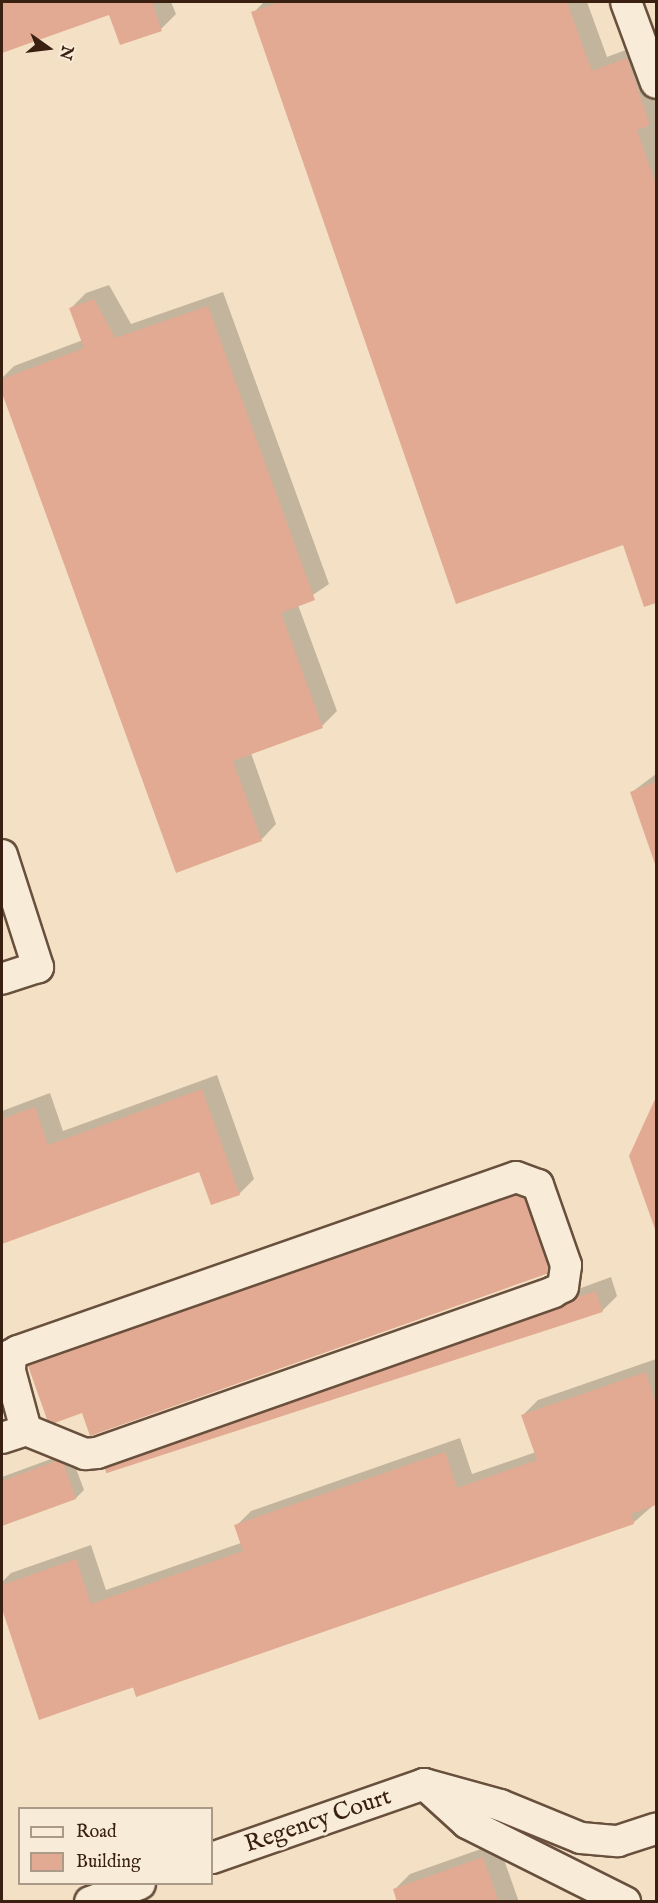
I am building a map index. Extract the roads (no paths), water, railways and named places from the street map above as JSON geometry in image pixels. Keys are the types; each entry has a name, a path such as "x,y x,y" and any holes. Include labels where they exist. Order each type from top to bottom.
{"street":[{"path":"626,2 657,83"},
{"path":"2,979 38,967 4,873"},
{"path":"516,1177 538,1185 566,1265 563,1287 553,1292 97,1454 79,1452 14,1434 10,1371 11,1355 18,1351 516,1177"},
{"path":"424,1784 500,1805 581,1838 618,1841 657,1829"},
{"path":"424,1784 467,1823 625,1902"},
{"name":"Regency Court","path":"213,1858 424,1784"},
{"path":"90,1902 137,1885"}]}
